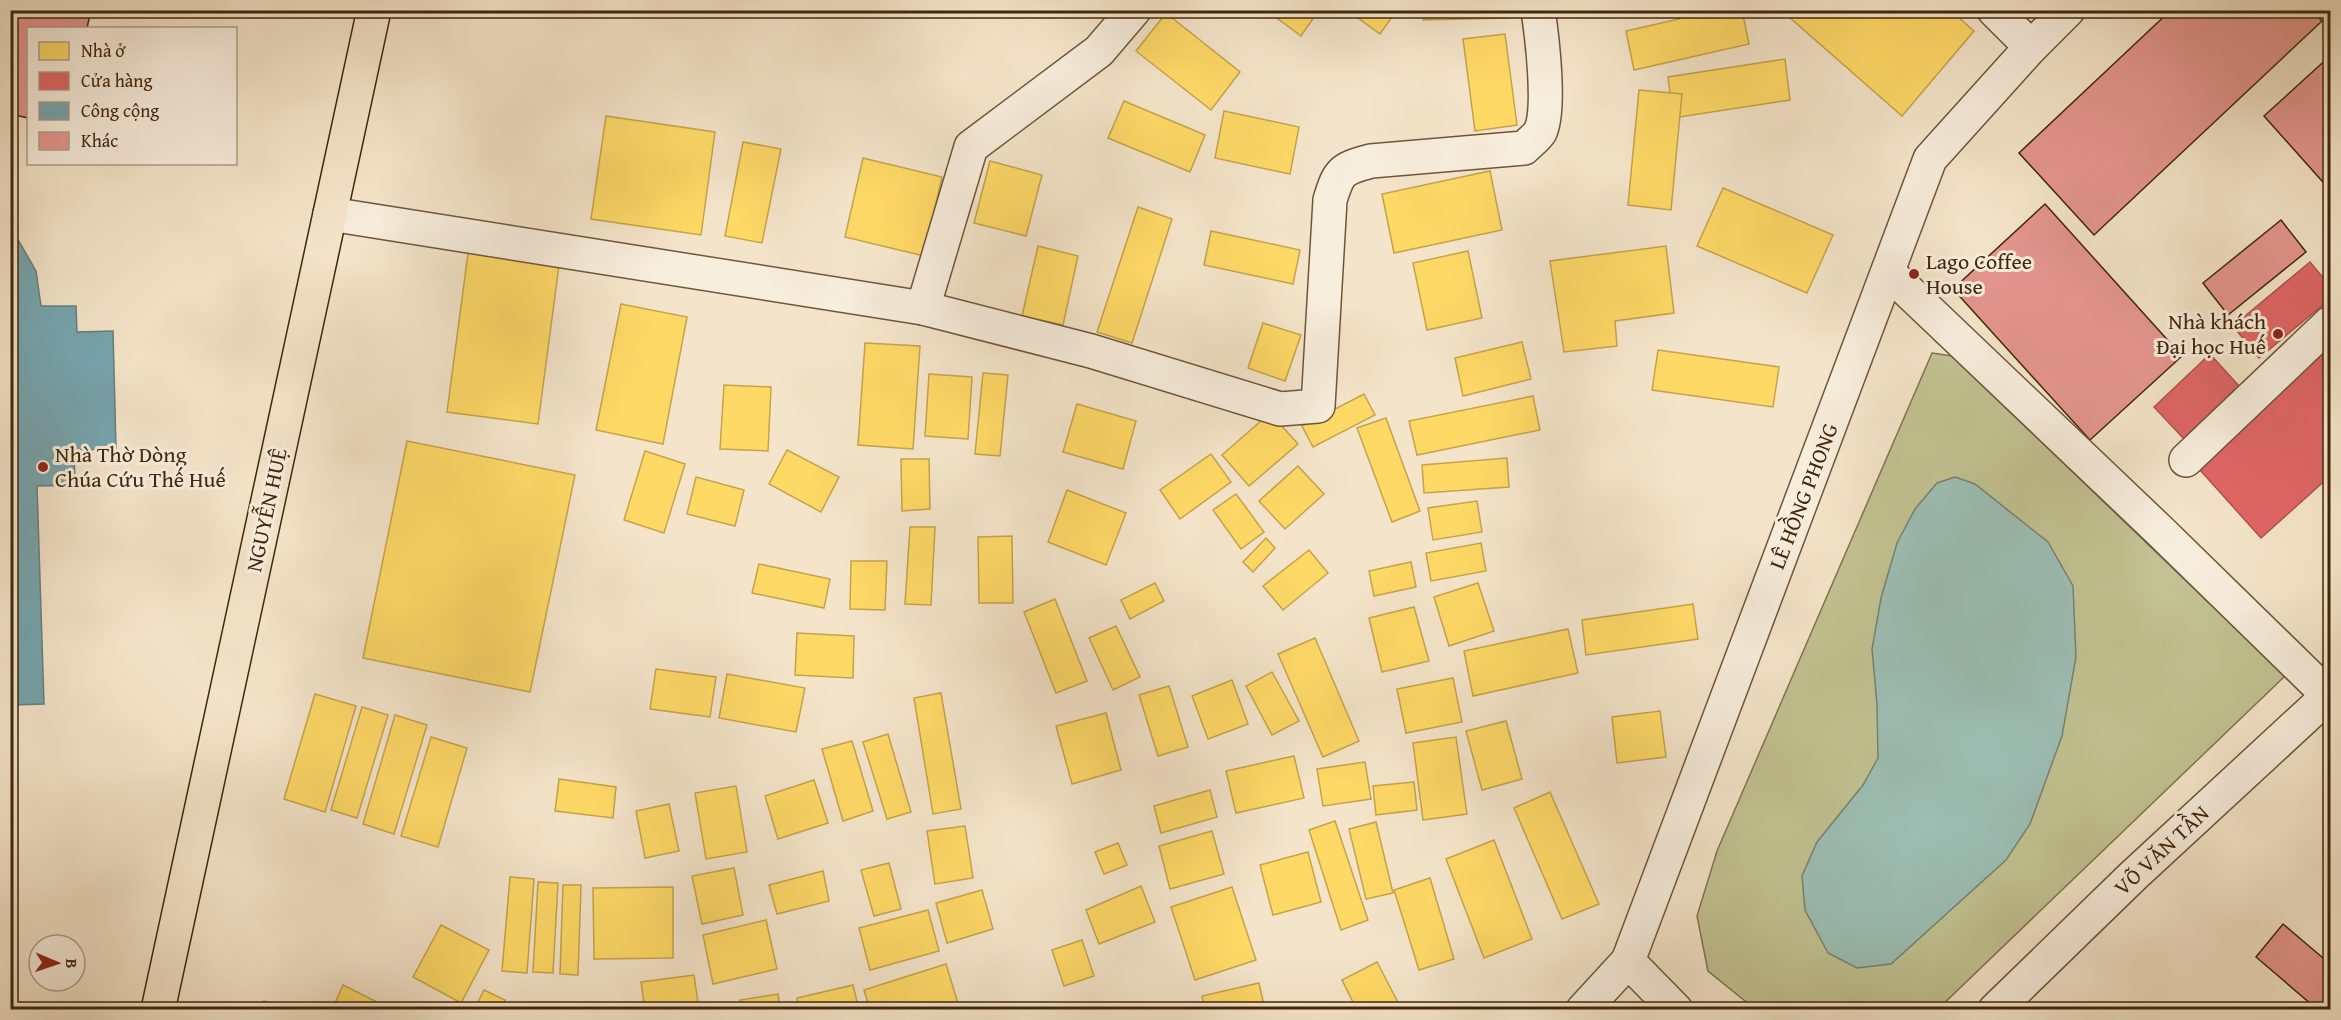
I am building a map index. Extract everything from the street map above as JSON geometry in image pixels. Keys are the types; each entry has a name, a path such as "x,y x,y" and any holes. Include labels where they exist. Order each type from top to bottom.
{"main road":[{"name":"NGUYỄN HUỆ","path":"158,1010 374,10"}],"street":[{"path":"923,308 971,147 1100,51 1134,10"},
{"path":"330,214 923,308 1091,351 1280,409 1318,406 1330,200 1338,177 1350,166 1371,161 1524,148 1541,130 1543,115 1545,83 1543,41 1538,10"},
{"path":"1994,10 2031,47"},
{"name":"LÊ HỒNG PHONG","path":"1582,1010 1628,961 1930,159 2031,47 2068,10"},
{"path":"1887,272 2330,695"},
{"path":"2186,460 2331,323"},
{"name":"VÕ VĂN TẦN","path":"1995,1010 2141,868 2330,695"},
{"path":"1628,961 1676,1010"}],"green space":[{"path":"1932,353 1952,356 2285,676 1938,1009 1755,1009 1708,971 1697,916 1717,851"}],"water":[{"path":"1955,477 1975,484 2048,542 2073,586 2076,657 2062,736 2030,824 2006,860 1891,964 1857,968 1828,953 1805,910 1802,876 1817,842 1863,785 1878,758 1877,705 1872,649 1881,598 1897,543 1915,509 1937,483"}],"building: Nhà ở":[{"path":"1266,10 1319,10 1301,36"},
{"path":"1347,10 1397,10 1380,34"},
{"path":"1423,10 1506,10 1506,18 1423,20"},
{"path":"1718,10 1742,10 1749,44 1634,70 1626,31"},
{"path":"1781,10 1950,10 1974,31 1902,116"},
{"path":"1166,13 1240,72 1211,110 1136,51"},
{"path":"1505,34 1517,125 1475,131 1463,39"},
{"path":"1785,59 1790,100 1673,118 1668,77"},
{"path":"1639,90 1682,94 1671,210 1628,205"},
{"path":"1124,101 1205,135 1190,172 1108,138"},
{"path":"1224,111 1299,127 1290,174 1215,158"},
{"path":"606,116 715,132 701,235 591,219"},
{"path":"743,142 781,149 762,243 725,236"},
{"path":"863,158 942,177 924,256 845,237"},
{"path":"990,161 1042,175 1026,236 974,223"},
{"path":"1490,171 1502,230 1394,253 1382,194"},
{"path":"1723,188 1833,235 1807,293 1697,246"},
{"path":"1138,207 1172,219 1132,343 1097,332"},
{"path":"1211,231 1300,250 1293,284 1204,265"},
{"path":"469,246 560,258 538,424 447,412"},
{"path":"1038,246 1078,256 1063,325 1022,316"},
{"path":"1666,246 1674,313 1615,321 1617,346 1564,352 1550,261"},
{"path":"1468,251 1482,318 1427,330 1413,263"},
{"path":"621,304 687,317 663,444 596,430"},
{"path":"1263,323 1301,335 1285,381 1248,368"},
{"path":"1522,342 1531,379 1463,396 1455,358"},
{"path":"865,343 920,346 913,449 858,445"},
{"path":"1658,350 1779,367 1773,407 1652,390"},
{"path":"983,373 1008,375 1000,456 975,454"},
{"path":"929,374 972,377 968,439 925,436"},
{"path":"724,385 771,387 768,451 720,449"},
{"path":"1364,394 1375,415 1313,447 1302,426"},
{"path":"1533,396 1540,430 1417,455 1409,421"},
{"path":"1077,404 1136,421 1123,469 1063,452"},
{"path":"1270,413 1298,444 1249,486 1222,455"},
{"path":"1386,418 1420,511 1392,522 1357,428"},
{"path":"407,441 575,475 530,692 363,658"},
{"path":"787,450 839,477 821,512 769,484"},
{"path":"645,451 685,464 664,533 624,520"},
{"path":"1211,454 1231,482 1180,519 1160,490"},
{"path":"1507,458 1509,487 1424,493 1422,465"},
{"path":"901,459 929,459 930,509 902,511"},
{"path":"1298,466 1324,494 1285,529 1259,501"},
{"path":"696,477 744,490 735,526 687,514"},
{"path":"1067,490 1126,513 1106,565 1048,542"},
{"path":"1236,494 1264,532 1241,549 1213,510"},
{"path":"1477,501 1482,532 1433,540 1428,508"},
{"path":"910,527 935,527 931,605 905,604"},
{"path":"1012,536 1013,603 979,603 978,537"},
{"path":"1266,538 1275,548 1253,572 1243,562"},
{"path":"1481,543 1486,571 1431,581 1426,553"},
{"path":"1309,550 1328,573 1283,610 1263,586"},
{"path":"851,561 887,561 885,610 850,609"},
{"path":"1411,562 1416,587 1374,596 1369,571"},
{"path":"759,564 830,579 824,608 752,593"},
{"path":"1155,583 1164,601 1130,619 1121,600"},
{"path":"1478,583 1494,631 1449,646 1434,597"},
{"path":"1055,599 1087,681 1056,693 1024,612"},
{"path":"1693,604 1698,639 1586,655 1582,620"},
{"path":"1414,607 1429,661 1382,672 1369,618"},
{"path":"1116,626 1140,677 1113,690 1089,638"},
{"path":"1568,629 1578,673 1473,696 1464,651"},
{"path":"797,633 854,636 853,678 795,675"},
{"path":"1315,638 1359,741 1323,757 1278,654"},
{"path":"656,669 716,677 710,717 650,709"},
{"path":"1272,672 1299,721 1272,735 1246,686"},
{"path":"727,674 805,688 796,732 719,718"},
{"path":"1453,678 1462,722 1406,733 1397,689"},
{"path":"1232,680 1248,724 1208,739 1192,696"},
{"path":"1169,686 1188,747 1158,756 1139,695"},
{"path":"941,693 961,809 933,814 914,698"},
{"path":"315,694 356,706 325,812 284,799"},
{"path":"362,707 388,715 357,818 331,810"},
{"path":"1660,711 1666,757 1617,763 1612,717"},
{"path":"1106,713 1121,770 1072,784 1056,726"},
{"path":"395,715 427,725 394,834 363,824"},
{"path":"1506,721 1522,779 1482,790 1466,731"},
{"path":"888,734 911,812 887,819 863,742"},
{"path":"431,737 467,748 438,847 401,836"},
{"path":"1456,737 1467,814 1423,820 1413,743"},
{"path":"852,741 873,811 843,821 822,749"},
{"path":"1294,756 1304,798 1236,813 1226,771"},
{"path":"1365,762 1371,799 1323,806 1317,769"},
{"path":"559,779 616,787 613,818 555,811"},
{"path":"814,780 828,823 778,839 765,796"},
{"path":"1414,782 1417,810 1376,815 1373,786"},
{"path":"736,786 747,852 706,859 695,793"},
{"path":"1210,790 1217,817 1161,833 1154,806"},
{"path":"1550,792 1599,904 1562,919 1514,808"},
{"path":"669,804 679,851 645,858 636,811"},
{"path":"1335,821 1368,920 1341,930 1309,830"},
{"path":"1376,822 1393,893 1366,899 1349,829"},
{"path":"965,826 973,878 935,884 927,831"},
{"path":"1212,831 1224,874 1170,889 1159,846"},
{"path":"1494,840 1532,939 1484,958 1446,859"},
{"path":"1118,843 1127,865 1104,874 1095,852"},
{"path":"1308,852 1321,902 1273,915 1260,865"},
{"path":"889,863 901,909 874,916 861,870"},
{"path":"734,868 743,915 702,924 692,876"},
{"path":"823,871 829,901 777,914 769,885"},
{"path":"510,877 534,879 527,973 502,971"},
{"path":"1430,878 1454,959 1419,970 1394,890"},
{"path":"538,882 558,883 553,973 533,972"},
{"path":"563,885 581,885 578,975 560,974"},
{"path":"1141,886 1155,922 1099,944 1086,910"},
{"path":"673,887 673,958 594,959 593,888"},
{"path":"1232,887 1256,960 1195,980 1171,907"},
{"path":"982,890 993,929 947,943 936,903"},
{"path":"928,910 939,951 870,970 859,928"},
{"path":"766,920 777,969 713,984 703,935"},
{"path":"441,925 489,950 461,1003 413,977"},
{"path":"1082,940 1094,976 1064,986 1052,950"},
{"path":"1377,962 1402,1010 1357,1010 1342,980"},
{"path":"946,964 960,1010 870,1010 864,990"},
{"path":"694,975 699,1010 645,1010 641,982"},
{"path":"1259,983 1265,1010 1205,1010 1202,996"},
{"path":"343,985 385,1006 383,1010 332,1010"},
{"path":"853,985 859,1010 799,1010 797,998"},
{"path":"484,990 505,1000 500,1010 474,1010"},
{"path":"778,994 780,1010 742,1010 740,1000"},
{"path":"264,1001 304,1010 263,1010"},
{"path":"1008,1002 1010,1010 978,1010 978,1008"}],"building: Cửa hàng":[{"path":"2310,262 2330,286 2330,299 2259,358 2233,326"},
{"path":"2330,337 2330,476 2261,538 2192,461"},
{"path":"2210,354 2239,386 2184,439 2154,407"}],"building: Công cộng":[{"name":"Nhà Thờ Dòng Chúa Cứu Thế Huế","path":"10,232 17,238 36,271 41,306 76,306 77,332 113,331 116,449 74,450 75,485 37,486 44,704 10,705"}],"building: Khác":[{"path":"10,10 91,10 87,27 27,27 27,118 10,114"},
{"path":"2171,10 2312,10 2322,21 2094,235 2019,153"},
{"path":"2330,56 2330,190 2264,116"},
{"path":"2045,204 2182,356 2090,440 1953,289"},
{"path":"2281,220 2306,252 2228,315 2203,283"},
{"path":"2283,924 2330,964 2330,1010 2318,1010 2256,957"}],"place":[{"name":"Lago Coffee House","path":"1914,274"},
{"name":"Nhà khách Đại học Huế","path":"2278,334"},
{"name":"Nhà Thờ Dòng Chúa Cứu Thế Huế","path":"43,467"}]}
